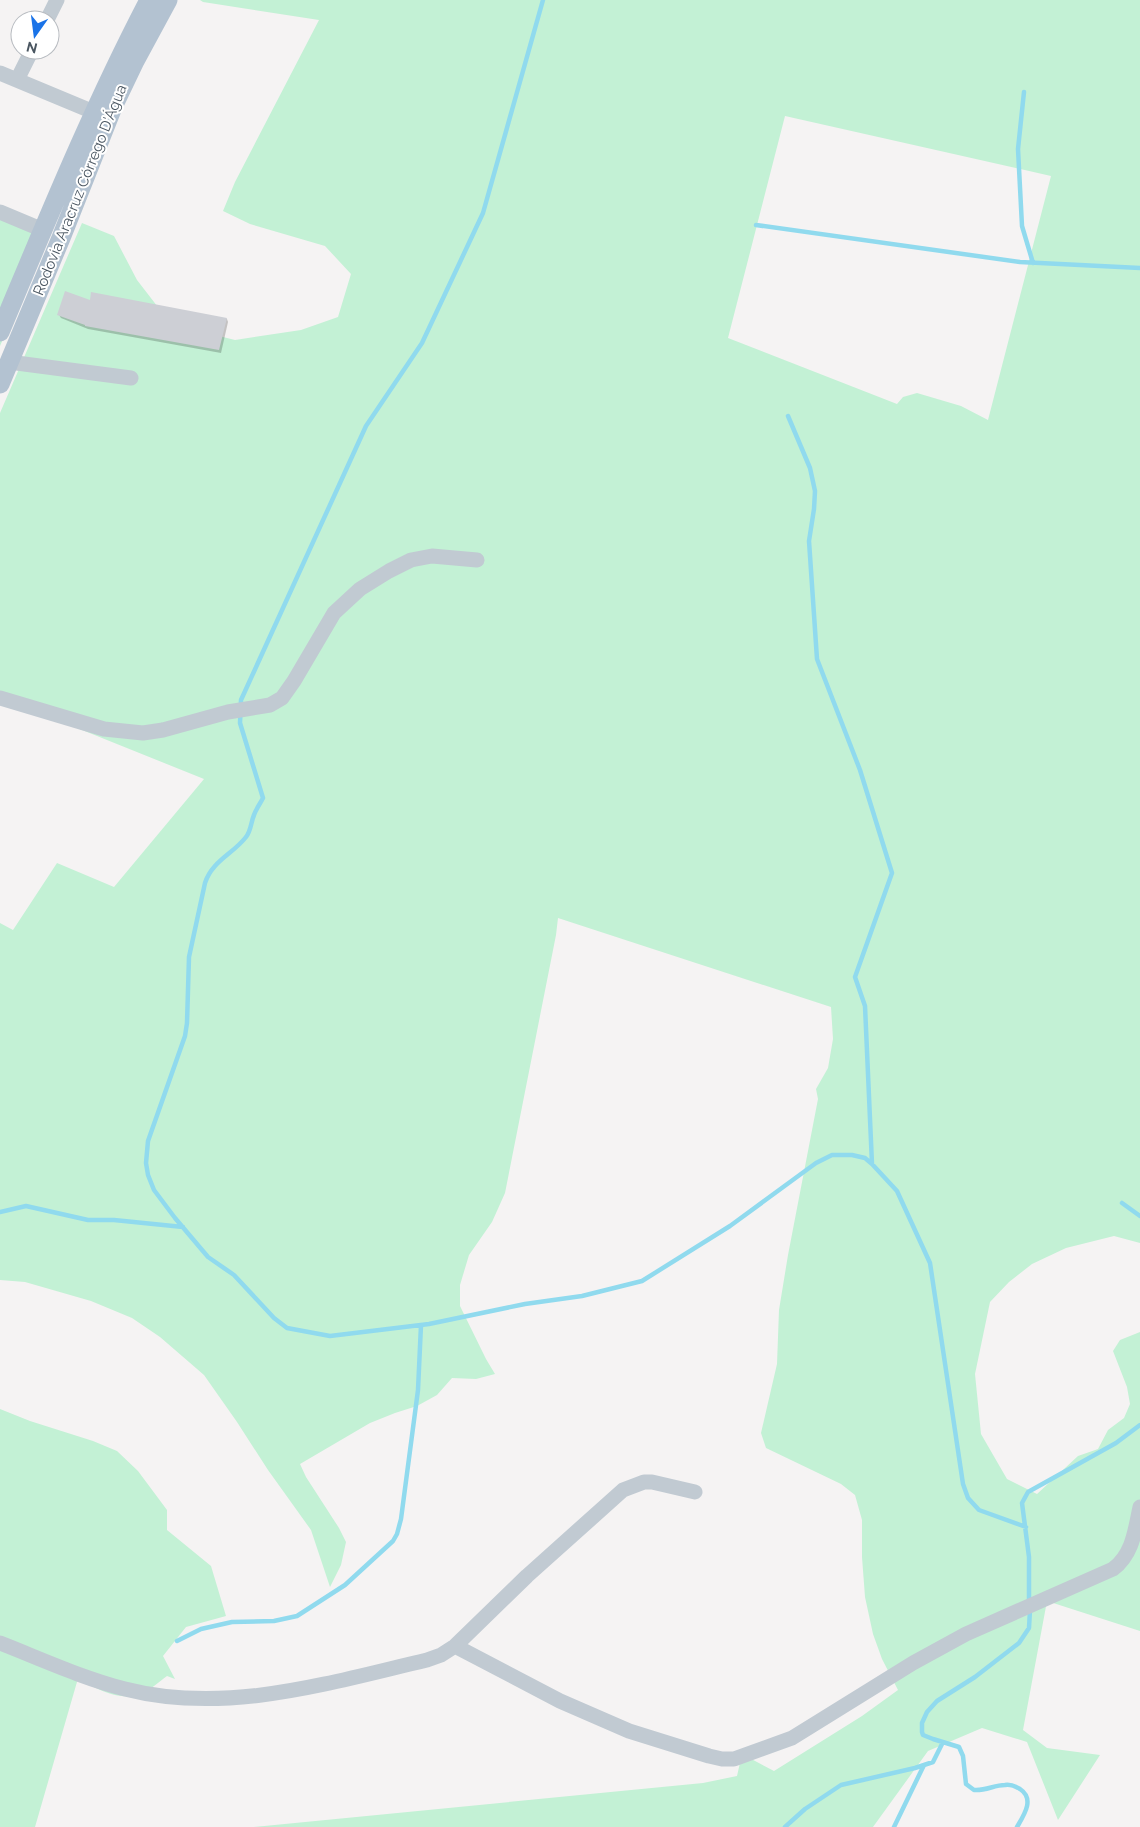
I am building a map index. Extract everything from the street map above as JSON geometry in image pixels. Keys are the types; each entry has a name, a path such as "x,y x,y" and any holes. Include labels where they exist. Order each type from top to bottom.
{"main road":[{"name":"Rodovia Aracruz Córrego D'Água","path":"0,332 43,230 131,36 150,0"},
{"name":"Rodovia Aracruz Córrego D'Água","path":"0,384 113,107 168,0"}],"street":[{"path":"17,80 27,60"},
{"path":"0,73 96,113"},
{"path":"0,212 43,230"},
{"path":"9,362 131,378"},
{"path":"0,698 104,729 143,733 164,730 228,712 270,705 282,698 294,681 334,613 360,589 411,560 432,556 477,560"},
{"path":"0,1643 90,1679 126,1689 187,1699 222,1699 284,1692 349,1678 427,1660 441,1655 455,1646 527,1576 623,1490 644,1482 652,1482 695,1492"},
{"path":"455,1646 560,1701 629,1731 709,1756 734,1759 792,1738 914,1663 966,1634 1113,1569 1121,1564 1128,1554 1133,1541 1140,1507"}],"green space":[{"path":"200,0 1140,0 1140,1243 1114,1236 1066,1248 1032,1264 1009,1282 990,1302 975,1374 981,1434 1007,1479 1037,1494 1078,1456 1098,1449 1108,1430 1124,1418 1130,1404 1127,1387 1113,1351 1120,1340 1140,1332 1140,1631 1047,1601 1023,1730 1047,1748 1100,1755 1058,1820 1027,1742 982,1728 928,1751 873,1827 254,1827 703,1783 737,1776 742,1754 774,1771 862,1716 898,1690 882,1659 873,1634 865,1597 862,1520 855,1495 841,1484 766,1448 761,1433 777,1364 779,1310 818,1099 816,1089 828,1068 833,1039 831,1007 558,918 505,1193 492,1222 469,1255 460,1285 460,1306 495,1374 476,1379 452,1378 437,1395 417,1406 370,1423 300,1464 346,1542 341,1565 330,1587 311,1530 204,1375 160,1337 132,1318 91,1301 25,1282 0,1280 0,923 13,930 57,863 114,887 204,779 0,697 0,413 82,223 114,236 137,280 171,324 235,340 301,330 338,317 351,274 325,246 250,224 223,211 235,182 319,20","holes":["785,116 1051,176 988,420 961,406 917,393 903,397 897,404 728,338"]},
{"path":"0,216 48,235 0,346"},
{"path":"0,1409 117,1451 138,1471 167,1510 167,1530 211,1566 226,1616 186,1627 163,1656 175,1679 167,1676 141,1694 126,1696 107,1693 91,1685 79,1675 35,1827 0,1827"}],"building":[{"path":"65,291 90,300 91,292 227,318 219,350 85,326 57,315"}],"waterway":[{"path":"543,0 483,213 422,343 366,426 241,700 240,723 263,798 255,813 248,835 218,863 208,875 205,883 189,957 185,1036 148,1141 146,1163 148,1175 154,1190 208,1257 234,1275 274,1318 287,1328 330,1336 429,1324 525,1304 582,1296 642,1281 730,1226 816,1163 832,1155 852,1155 865,1158 897,1191 930,1263 963,1484 968,1498 979,1510 1026,1527"},
{"path":"1024,92 1018,149 1022,226 1033,263"},
{"path":"756,225 1020,262 1140,268"},
{"path":"788,416 810,468 815,491 809,541 817,659 860,770 892,873 855,977 865,1006 872,1164"},
{"path":"1122,1203 1140,1216"},
{"path":"0,1212 26,1206 88,1220 114,1220 183,1227"},
{"path":"177,1641 201,1629 232,1622 274,1621 297,1616 345,1585 393,1541 401,1519 418,1390 421,1325"},
{"path":"1029,1603 1029,1557 1022,1503 1028,1492 1116,1443 1140,1425"},
{"path":"1017,1827 1027,1807 1027,1797 1024,1793 1018,1788 1009,1785 974,1790 966,1784 963,1756 959,1747 923,1735 922,1723 927,1712 937,1701 975,1677 1019,1643 1029,1628 1030,1610"},
{"path":"785,1827 805,1809 841,1785 933,1762 943,1742"},
{"path":"894,1827 924,1765"}]}
